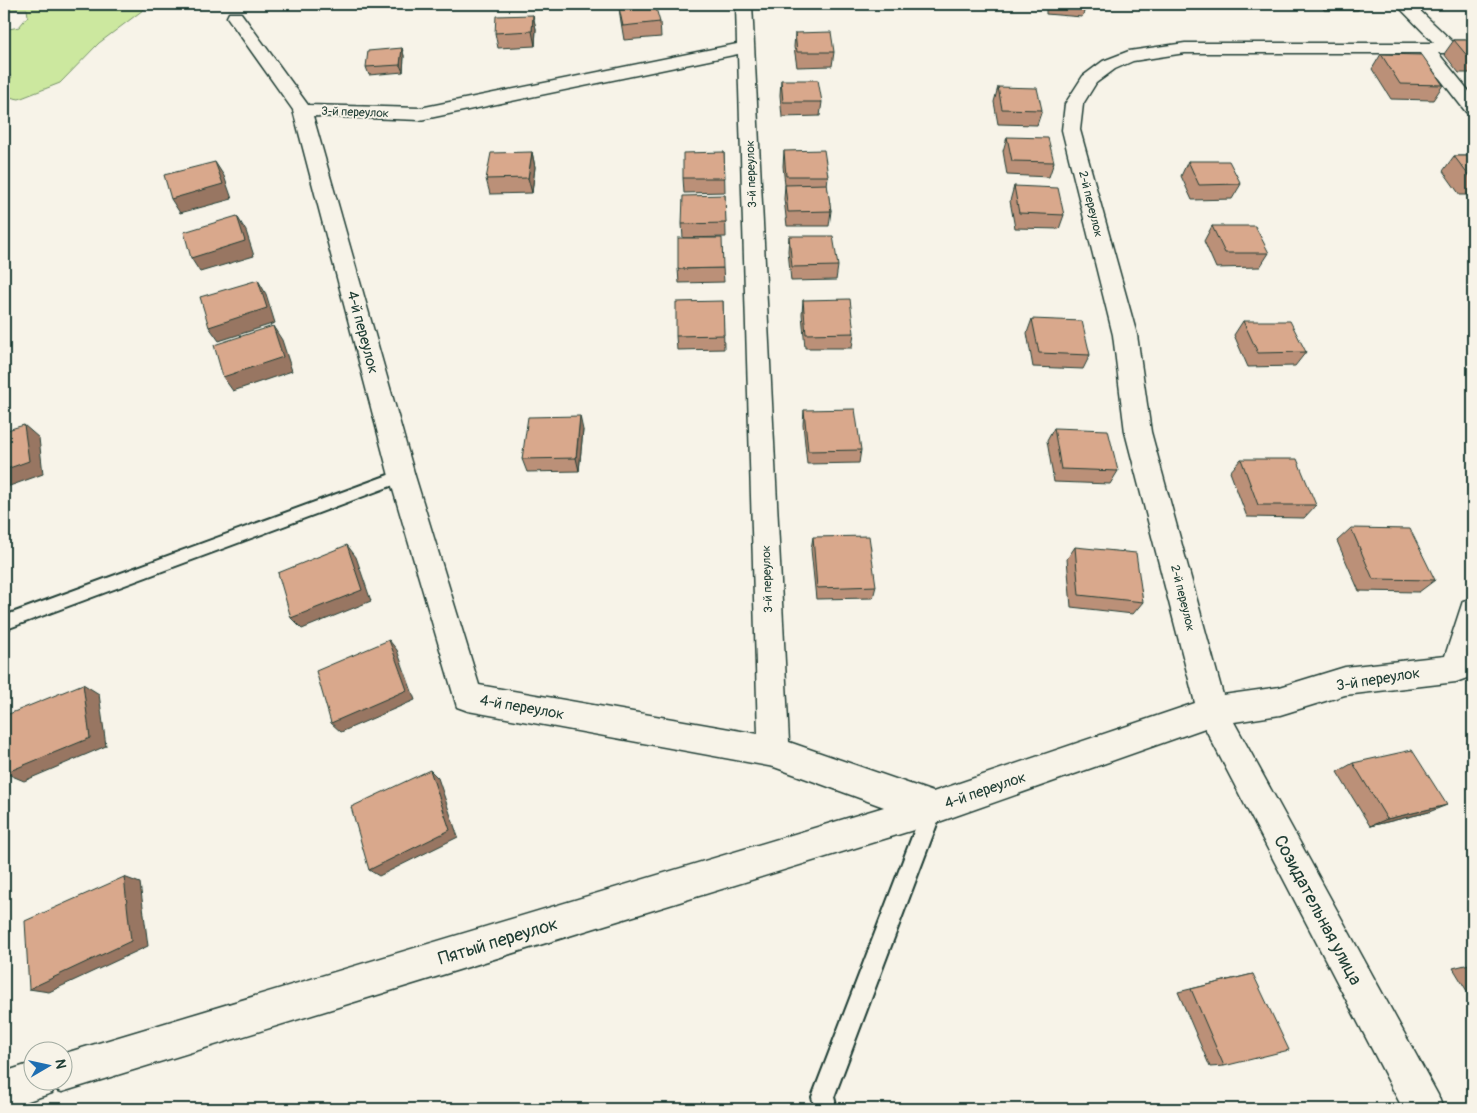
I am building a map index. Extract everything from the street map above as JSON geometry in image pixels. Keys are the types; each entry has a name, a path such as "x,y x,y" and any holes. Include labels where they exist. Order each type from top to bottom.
{"street":[{"path":"744,4 746,47"},
{"path":"1404,4 1449,48"},
{"name":"4-й переулок","path":"234,17 302,110 402,476 468,697 774,752 933,808 1212,711"},
{"name":"3-й переулок","path":"302,110 420,114 746,47 774,752"},
{"name":"2-й переулок","path":"1212,711 1159,503 1138,432 1124,335 1072,130 1074,104 1089,80 1109,66 1129,56 1186,48 1473,48"},
{"path":"1425,48 1473,108"},
{"name":"3-й переулок","path":"1212,711 1280,701 1345,681 1456,668 1473,610"},
{"name":"Созидательная улица","path":"1212,711 1424,1109"},
{"name":"Пятый переулок","path":"72,1070 933,808"},
{"path":"4,1091 22,1085"}],"lane":[{"path":"4,623 402,476"},
{"path":"826,1109 823,1097 933,808"}],"green space":[{"path":"4,4 151,4 99,43 60,83 19,99 4,96 4,86 12,77 4,72 4,30 19,27 28,16 27,9 4,10"}],"building":[{"path":"655,5 660,22 623,26 619,8"},
{"path":"533,15 532,31 495,33 496,16"},
{"path":"831,32 834,52 797,52 795,33"},
{"path":"1454,40 1473,40 1473,58 1469,58"},
{"path":"402,48 400,65 366,67 368,51"},
{"path":"1381,54 1422,55 1443,85 1400,84"},
{"path":"781,80 818,80 822,102 783,102"},
{"path":"998,87 1037,88 1042,110 1002,109"},
{"path":"1007,137 1048,138 1054,162 1012,161"},
{"path":"824,150 828,176 786,176 784,151"},
{"path":"532,152 528,178 486,179 491,153"},
{"path":"724,152 725,178 683,178 683,153"},
{"path":"1454,156 1473,156 1473,180 1472,180"},
{"path":"1188,161 1229,161 1241,184 1199,185"},
{"path":"215,162 223,184 171,199 164,175"},
{"path":"827,184 831,211 788,212 785,185"},
{"path":"1014,186 1058,188 1064,215 1019,213"},
{"path":"725,195 726,223 682,224 683,196"},
{"path":"237,216 245,241 191,258 184,232"},
{"path":"1212,226 1255,226 1269,253 1225,253"},
{"path":"789,236 833,236 838,266 792,267"},
{"path":"678,238 722,238 723,268 678,269"},
{"path":"258,280 267,308 209,327 200,297"},
{"path":"850,299 854,333 806,334 803,300"},
{"path":"723,301 724,335 676,336 676,302"},
{"path":"1032,319 1082,321 1090,355 1039,353"},
{"path":"1243,321 1290,321 1306,352 1258,353"},
{"path":"273,326 283,357 223,377 214,345"},
{"path":"855,409 861,450 808,451 804,410"},
{"path":"580,416 576,458 522,459 528,417"},
{"path":"24,425 29,461 4,470 4,431"},
{"path":"1054,428 1108,430 1118,471 1061,469"},
{"path":"1241,459 1297,459 1316,505 1258,505"},
{"path":"1351,528 1410,529 1435,580 1373,579"},
{"path":"869,536 876,586 817,588 813,537"},
{"path":"347,545 362,590 291,618 278,573"},
{"path":"1075,547 1136,553 1143,602 1079,595"},
{"path":"389,640 407,690 331,723 316,671"},
{"path":"83,684 90,738 5,773 4,716"},
{"path":"1412,750 1447,805 1387,819 1353,763"},
{"path":"430,770 450,830 369,870 351,807"},
{"path":"124,877 131,941 29,989 25,921"},
{"path":"1253,974 1289,1050 1224,1066 1191,989"}]}
